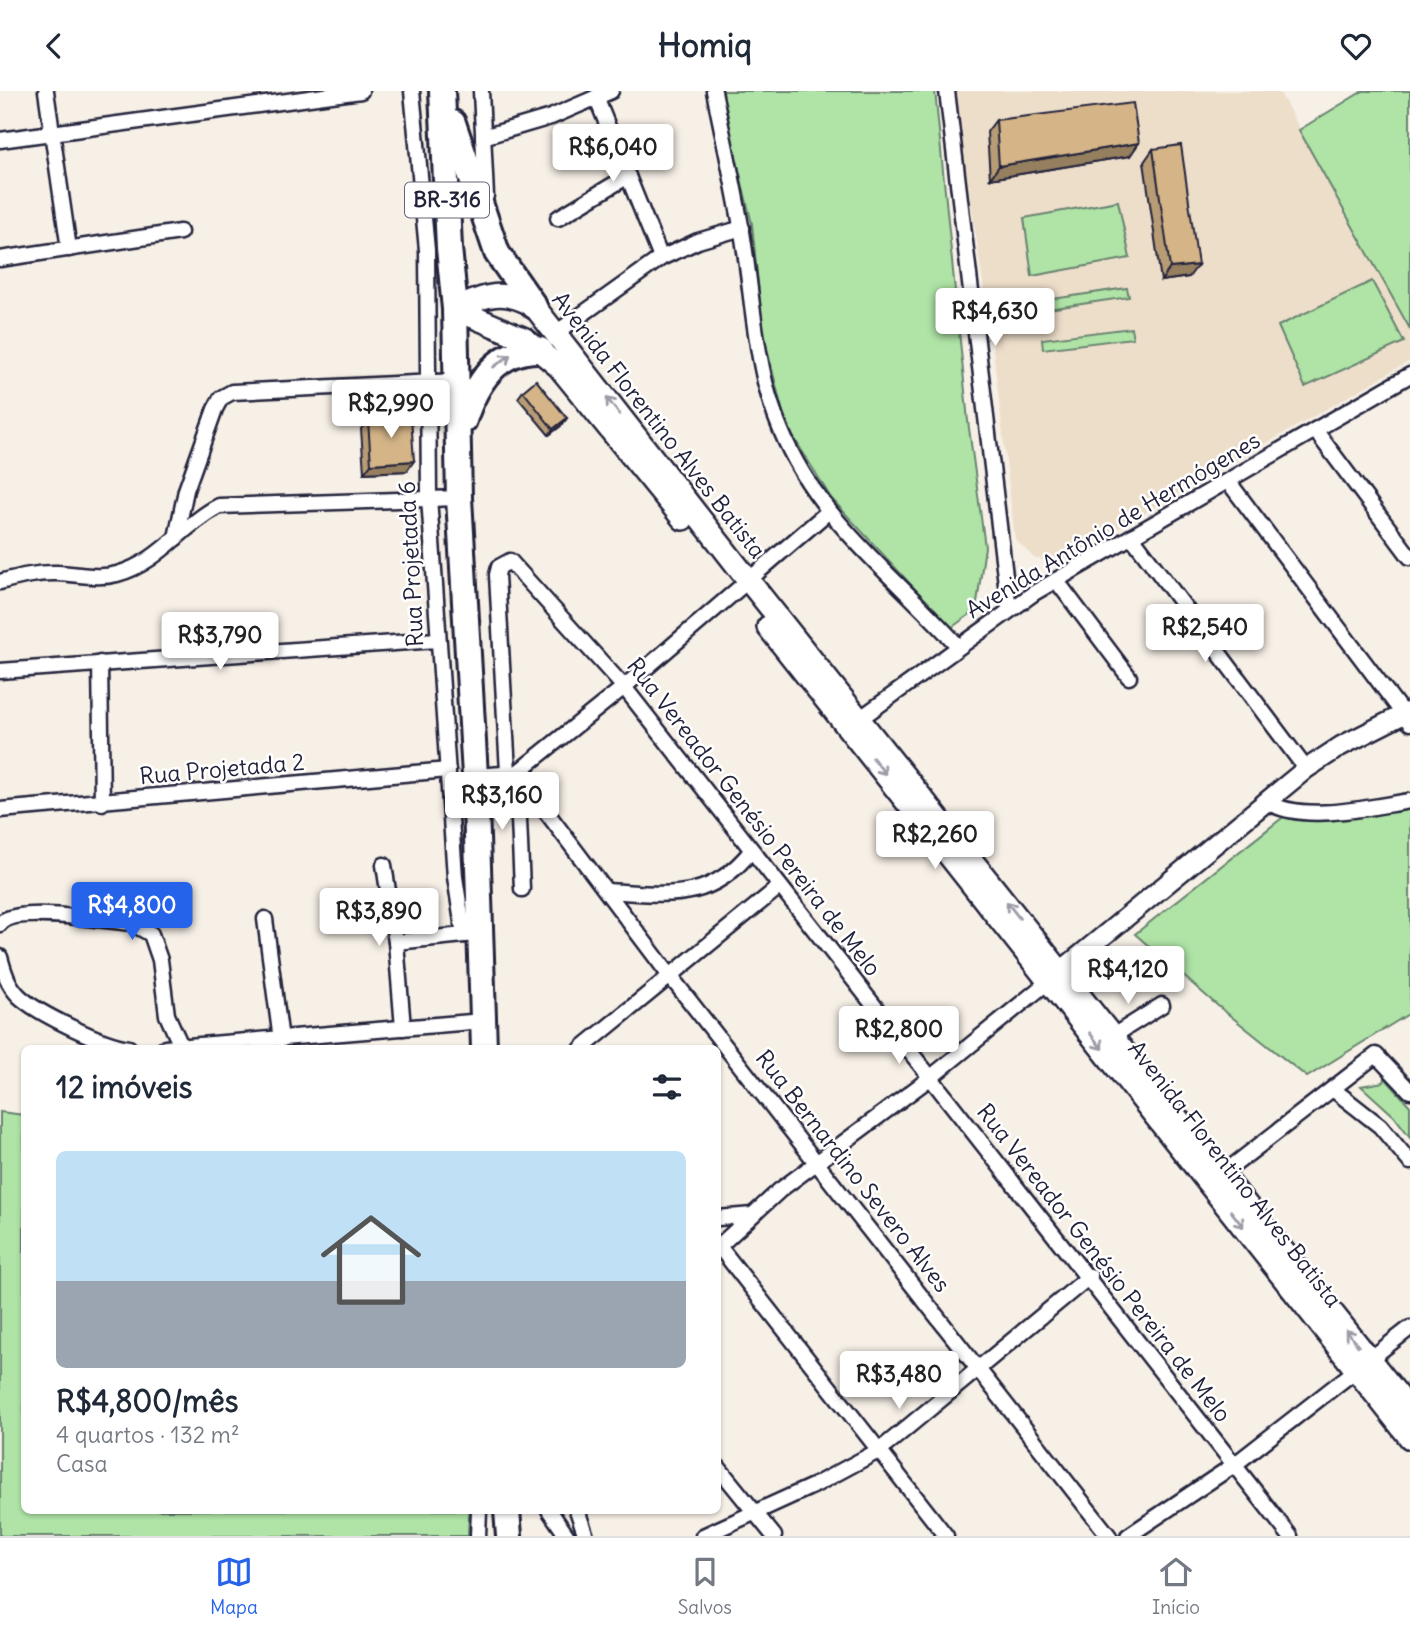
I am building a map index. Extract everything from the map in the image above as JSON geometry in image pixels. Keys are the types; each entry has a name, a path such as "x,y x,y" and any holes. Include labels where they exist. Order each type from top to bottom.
{"highway":[{"path":"443,91 497,253 534,306"},
{"name":"BR-316","path":"443,91 449,248 455,309 459,498 475,776 472,934 484,1045"},
{"path":"458,437 474,390 492,368 507,355 548,341"},
{"path":"507,1514 509,1536"}],"main road":[{"name":"Avenida Florentino Alves Batista","path":"455,309 495,295 516,296 534,306 548,341 583,381 1364,1366 1410,1438"},
{"name":"Avenida Florentino Alves Batista","path":"455,309 512,333 548,341"},
{"name":"Avenida Florentino Alves Batista","path":"1055,977 1113,1036 1216,1179"},
{"name":"Avenida Florentino Alves Batista","path":"1364,1366 1410,1411"}],"street":[{"path":"47,91 69,249"},
{"path":"0,140 360,91"},
{"name":"Rua Projetada 6","path":"412,91 427,250 429,497 437,640 455,877 472,934"},
{"path":"481,91 487,229"},
{"path":"483,137 551,117 611,91"},
{"path":"714,91 742,228 754,337 779,429 803,473 830,512 958,646"},
{"path":"947,91 1009,609"},
{"path":"596,97 661,258"},
{"path":"558,218 628,176"},
{"path":"548,341 661,258 698,241 742,228"},
{"path":"0,259 180,232"},
{"name":"Avenida Antônio de Hermógenes","path":"855,723 1009,609 1410,376"},
{"path":"176,538 186,490 221,398 232,392 249,389 456,381"},
{"path":"1315,431 1410,557"},
{"path":"721,1243 818,1161 930,1078 1055,977 1306,769 1341,746 1408,716 1228,481"},
{"path":"0,582 56,573 101,576 117,574 139,565 205,513 219,506 459,498"},
{"path":"475,776 512,773 624,687 830,512"},
{"path":"1132,537 1306,769"},
{"name":"Rua Vereador Genésio Pereira de Melo","path":"512,773 498,594 499,567 510,561 624,687 930,1078 1090,1276 1290,1536"},
{"path":"1056,580 1129,677"},
{"path":"0,671 437,640"},
{"path":"100,663 102,803"},
{"name":"Rua Projetada 2","path":"0,810 448,770"},
{"path":"512,773 522,889"},
{"name":"Rua Bernardino Severo Alves","path":"512,773 1109,1536"},
{"path":"1266,801 1283,810 1298,812 1356,809 1410,801"},
{"path":"606,891 676,895 695,892 720,881 751,851"},
{"path":"384,865 396,942 403,1028"},
{"path":"586,1045 779,887"},
{"path":"0,924 12,915 34,915 131,923 145,928 151,934 160,960 173,1045"},
{"path":"265,919 281,1040"},
{"path":"396,942 472,934"},
{"path":"0,957 8,983 33,1007 111,1045"},
{"path":"1113,1036 1162,1005"},
{"path":"204,1045 483,1021"},
{"path":"1216,1179 1376,1055 1410,1091"},
{"path":"1334,1090 1372,1118 1410,1162"},
{"path":"721,1218 752,1215"},
{"path":"721,1250 946,1536"},
{"path":"703,1536 880,1450 1090,1276"},
{"path":"1128,1536 1234,1465 1410,1328"},
{"path":"721,1471 774,1536"},
{"path":"478,1536 479,1514"},
{"path":"552,1514 567,1536"},
{"path":"578,1514 586,1536"}],"shaded area":[{"path":"954,91 1279,91 1410,329 1410,361 1058,563 1034,558 1015,539 993,349"}],"green space":[{"path":"720,91 935,91 968,421 985,547 976,610 951,628 831,498 786,425 763,333 752,224"},
{"path":"1363,91 1410,91 1410,329 1299,130"},
{"path":"1118,201 1130,258 1032,276 1024,218"},
{"path":"1372,281 1404,342 1305,387 1278,326"},
{"path":"1127,288 1129,297 1041,310 1039,301"},
{"path":"1131,328 1133,338 1043,349 1042,339"},
{"path":"1296,807 1410,808 1410,1013 1307,1077 1218,1006 1135,934"},
{"path":"1385,1078 1410,1106 1410,1137 1394,1116 1361,1086 1384,1082"},
{"path":"0,1112 21,1115 21,1514 469,1514 468,1536 0,1536"}],"building":[{"path":"1133,103 1139,143 999,166 996,120"},
{"path":"1181,145 1198,265 1170,268 1153,149"},
{"path":"536,380 567,418 553,429 523,391"},
{"path":"411,417 414,461 371,464 368,420"}]}
